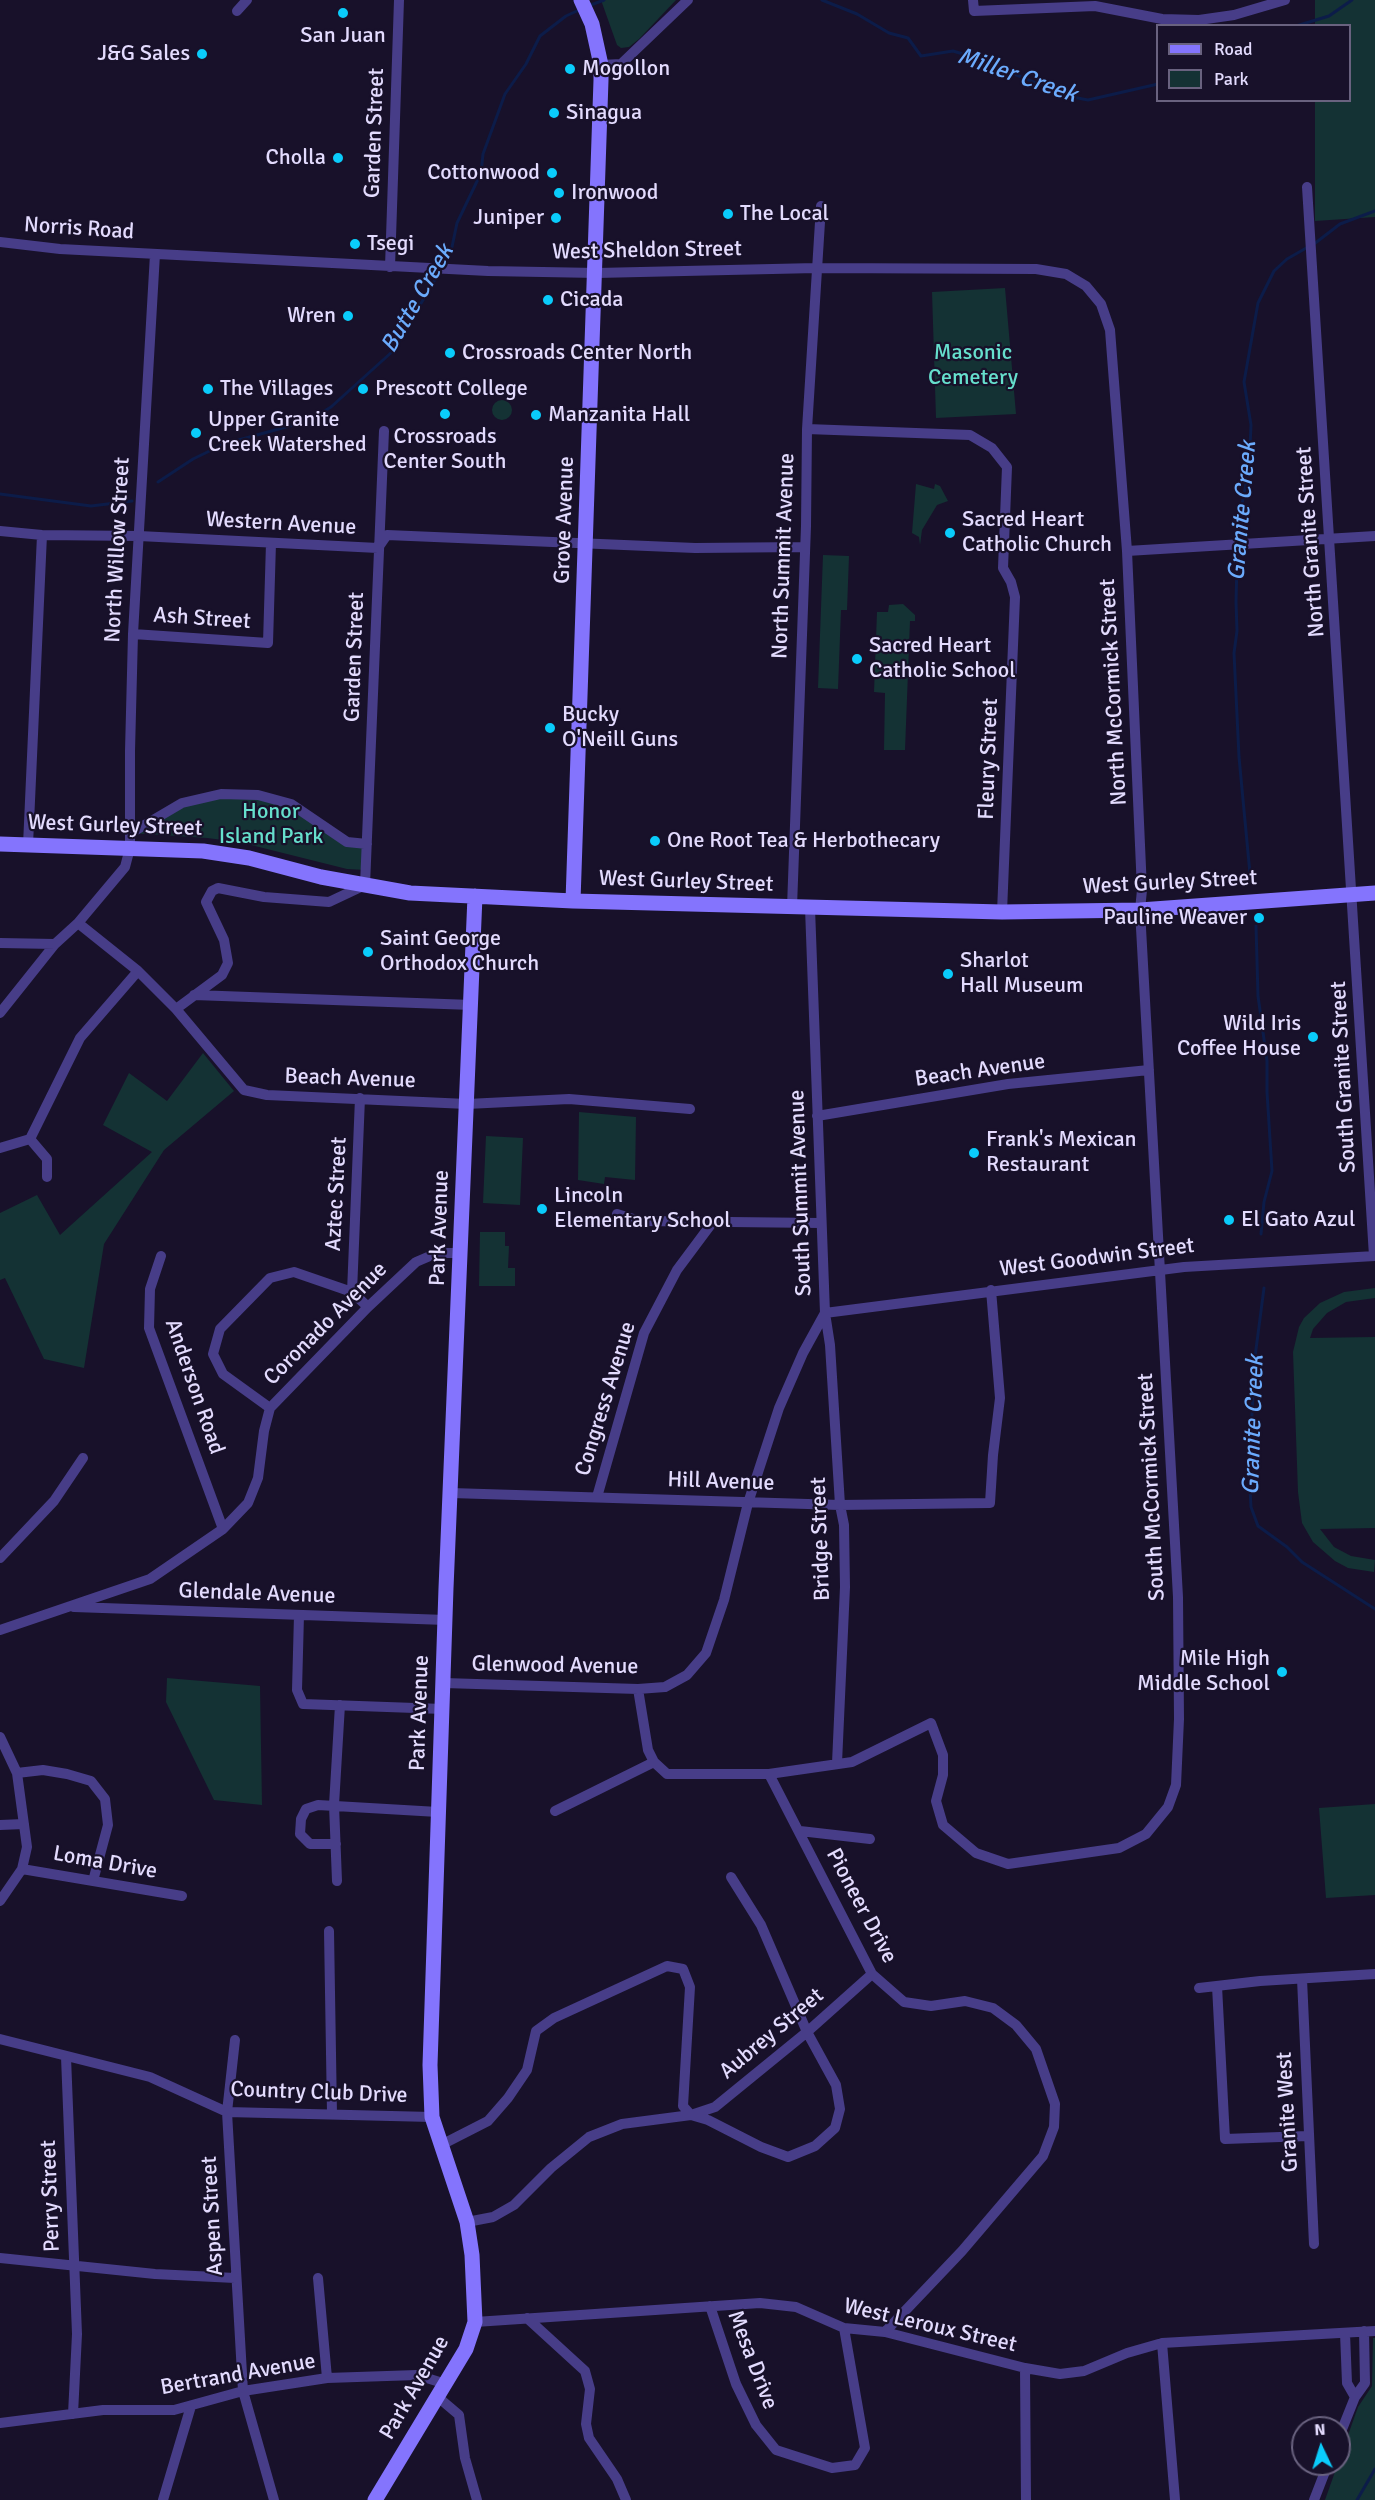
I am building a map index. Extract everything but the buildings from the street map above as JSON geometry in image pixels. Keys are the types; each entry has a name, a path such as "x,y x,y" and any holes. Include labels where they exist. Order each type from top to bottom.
{"main road":[{"name":"Grove Avenue","path":"573,901 597,273 601,65 592,24 581,0"},
{"name":"West Gurley Street","path":"0,844 28,845 131,840 237,856 410,893 573,901 1002,912 1140,910 1375,893"},
{"name":"Park Avenue","path":"375,2500 466,2349 475,2322 472,2255 467,2222 432,2117 430,2066 475,896"}],"street":[{"path":"237,11 248,0"},
{"name":"Garden Street","path":"390,267 399,0"},
{"path":"601,65 621,64 688,0"},
{"path":"974,6 1095,6 1162,19 1200,20 1234,15 1286,0"},
{"name":"North Granite Street","path":"1307,187 1352,895"},
{"name":"North Summit Avenue","path":"792,907 807,429 821,207"},
{"name":"Norris Road","path":"0,242 60,249 155,254"},
{"name":"West Sheldon Street","path":"155,254 411,268 597,273 816,268 1036,269 1066,274 1086,286 1101,304 1110,330"},
{"name":"North Willow Street","path":"131,840 130,751 133,634 155,254"},
{"name":"North McCormick Street","path":"1110,330 1127,550 1143,890 1140,910"},
{"name":"Fleury Street","path":"807,429 970,435 992,448 1007,467 1004,568 1015,597 1002,912"},
{"name":"Garden Street","path":"364,885 384,431"},
{"name":"Western Avenue","path":"0,531 42,535 378,548 387,535 695,548 805,547"},
{"path":"28,845 42,535"},
{"path":"1127,550 1375,536"},
{"name":"Ash Street","path":"133,634 268,643 271,543"},
{"path":"0,1013 55,944 78,922 125,867 131,840 182,803 220,794 258,795 291,804 347,842 367,844"},
{"path":"176,1009 222,975 228,963 224,940 206,902 212,891 218,888 264,897 329,902 364,885"},
{"name":"South Granite Street","path":"1352,895 1374,1256"},
{"name":"South Summit Avenue","path":"665,1687 687,1675 706,1653 724,1600 748,1503 779,1407 803,1353 825,1313 810,908"},
{"name":"South McCormick Street","path":"837,1763 852,1762 931,1723 943,1755 943,1775 936,1801 943,1825 976,1853 1008,1864 1119,1848 1146,1834 1168,1807 1176,1785 1179,1719 1178,1597 1140,910"},
{"name":"Beach Avenue","path":"78,922 138,971 176,1009 244,1090 267,1095 467,1104 569,1099 690,1108"},
{"path":"0,943 55,944"},
{"path":"0,1148 30,1139 80,1038 138,971"},
{"path":"195,995 472,1005"},
{"name":"Beach Avenue","path":"818,1116 1008,1084 1149,1071"},
{"name":"Aztec Street","path":"352,1292 360,1098"},
{"path":"30,1139 47,1158 47,1177"},
{"path":"617,1214 640,1221 820,1223"},
{"name":"Congress Avenue","path":"597,1497 644,1333 677,1270 712,1223"},
{"name":"Coronado Avenue","path":"0,1630 150,1578 223,1529 248,1503 258,1478 264,1431 270,1408 368,1307 416,1262 437,1253 461,1253"},
{"name":"Anderson Road","path":"161,1256 150,1288 149,1328 223,1529"},
{"name":"West Goodwin Street","path":"825,1313 1160,1269 1374,1256"},
{"path":"270,1408 223,1374 213,1354 220,1329 270,1278 294,1272 352,1292 368,1307"},
{"name":"Hill Avenue","path":"451,1494 840,1505 990,1503 1000,1398 991,1290"},
{"name":"Bridge Street","path":"825,1313 830,1346 840,1505 844,1525 845,1587 837,1763"},
{"path":"0,1558 54,1501 83,1458"},
{"name":"Glendale Avenue","path":"67,1607 446,1620"},
{"path":"299,1615 297,1690 303,1704 442,1709"},
{"name":"Glenwood Avenue","path":"444,1683 638,1689 665,1687"},
{"path":"638,1689 648,1750 654,1762 667,1774 769,1774 837,1763"},
{"path":"337,1881 334,1805 340,1705"},
{"path":"0,1737 17,1773 27,1847 22,1869 0,1901"},
{"path":"555,1811 654,1762"},
{"path":"17,1773 43,1770 90,1781 105,1799 108,1825 93,1881"},
{"name":"Pioneer Drive","path":"769,1774 872,1974 904,2002 931,2006 965,2001 993,2008 1016,2025 1036,2049 1055,2104 1054,2127 1043,2156 962,2251 885,2332"},
{"path":"336,1844 310,1844 300,1834 301,1819 306,1809 318,1805 334,1805 438,1812"},
{"path":"0,1825 24,1824"},
{"path":"800,1831 870,1839"},
{"name":"Loma Drive","path":"22,1869 182,1896"},
{"path":"467,2222 493,2217 514,2205 551,2168 589,2137 622,2124 691,2115 708,2120 761,2147 788,2157 815,2146 835,2128 840,2109 836,2085 807,2032 761,1925 731,1877"},
{"path":"328,1931 332,2114"},
{"path":"441,2145 488,2121 508,2098 526,2070 536,2031 554,2018 667,1966 683,1970 690,1987 683,2106 691,2115"},
{"name":"Aubrey Street","path":"691,2115 715,2107 807,2032 872,1974"},
{"path":"1199,1988 1375,1974"},
{"name":"Granite West","path":"1302,1979 1314,2244"},
{"path":"1217,1986 1225,2139 1308,2136"},
{"name":"Country Club Drive","path":"0,2039 150,2077 227,2112 432,2117"},
{"name":"Aspen Street","path":"234,2040 227,2112 243,2391 274,2500"},
{"name":"Perry Street","path":"66,2057 77,2334 73,2414"},
{"path":"0,2258 155,2274 235,2278"},
{"path":"318,2278 327,2378"},
{"name":"West Leroux Street","path":"475,2322 760,2303 796,2307 844,2328 885,2332 1025,2368 1060,2374 1084,2371 1127,2353 1162,2343 1369,2331"},
{"name":"Mesa Drive","path":"710,2306 736,2384 756,2425 776,2450 832,2468 855,2465 865,2448 844,2328"},
{"path":"527,2318 585,2371 590,2389 586,2424 589,2438 616,2479 626,2500"},
{"path":"1347,2416 1355,2397 1365,2383 1369,2331"},
{"path":"1345,2333 1347,2383 1355,2397"},
{"path":"1162,2343 1175,2500"},
{"path":"1025,2368 1026,2500"},
{"name":"Bertrand Avenue","path":"0,2423 104,2410 174,2410 243,2391 327,2378 417,2375 446,2384"},
{"path":"438,2398 459,2415 465,2458 477,2500"},
{"path":"163,2500 190,2406"},
{"path":"1314,2500 1323,2476"}],"green space":[{"path":"601,0 676,0 639,39 629,47 621,48 617,45"},
{"path":"1315,0 1375,0 1375,217 1315,221 1315,102 1351,102 1351,24 1315,24"},
{"name":"Masonic Cemetery","path":"1005,288 1016,414 936,418 932,292"},
{"path":"502,400 509,403 512,410 509,417 502,420 495,417 492,410 495,403"},
{"path":"916,484 934,489 935,484 940,486 948,501 937,505 922,530 920,545 919,537 912,533"},
{"path":"823,555 849,556 847,610 841,610 838,689 818,688"},
{"path":"903,604 915,615 915,621 910,621 905,750 884,750 885,693 874,692 877,612 888,612 889,605"},
{"name":"Honor Island Park","path":"221,794 291,804 347,842 367,844 366,870 347,869 239,842 131,833 182,803"},
{"path":"203,1053 234,1091 164,1150 104,1244 84,1368 44,1359 5,1278 0,1280 0,1213 37,1195 60,1235 152,1152 103,1125 129,1073 167,1101"},
{"path":"579,1112 636,1117 635,1180 605,1177 604,1184 578,1180"},
{"path":"486,1136 523,1138 520,1205 483,1203"},
{"path":"480,1232 505,1232 505,1246 509,1246 508,1268 515,1268 515,1286 479,1286"},
{"path":"1375,1288 1375,1298 1346,1302 1327,1313 1313,1329 1310,1338 1375,1337 1375,1528 1320,1529 1334,1547 1351,1556 1375,1560 1374,1572 1348,1568 1335,1561 1313,1542 1302,1523 1298,1492 1293,1352 1299,1327 1304,1318 1320,1303 1344,1292"},
{"path":"167,1678 260,1686 262,1805 214,1800 166,1702"},
{"path":"1375,1804 1375,1895 1326,1898 1319,1808"},
{"path":"1373,2338 1375,2338 1375,2500 1325,2500 1334,2476 1351,2476 1351,2427 1358,2407 1372,2386"}],"waterway":[{"name":"Butte Creek","path":"588,6 604,0"},
{"name":"Miller Creek","path":"822,0 857,14 889,33 908,38 921,56 953,51 976,58 1067,96 1088,100 1156,84"},
{"name":"Miller Creek","path":"1303,24 1329,16 1352,0"},
{"name":"Butte Creek","path":"443,266 452,247 457,223 481,173 483,154 505,94 526,64 540,36 566,16 579,10"},
{"name":"Granite Creek","path":"1314,244 1340,224 1375,211"},
{"name":"Granite Creek","path":"1250,874 1239,757 1234,653 1237,631 1238,524 1249,469 1251,425 1244,382 1258,303 1274,271 1287,259 1308,247"},
{"name":"Butte Creek","path":"158,482 193,459 224,444 308,421 331,407 393,351 440,271"},
{"name":"Butte Creek","path":"0,494 91,506 132,501"},
{"name":"Granite Creek","path":"1256,926 1258,996 1267,1061 1272,1171 1264,1202 1261,1234"},
{"name":"Granite Creek","path":"1264,1288 1255,1357 1249,1471 1251,1507 1258,1526 1287,1547 1302,1562 1375,1609"},
{"name":"Granite Creek","path":"1357,2500 1375,2469"}],"place":[{"name":"San Juan","path":"343,13"},
{"name":"J&G Sales","path":"202,54"},
{"name":"Mogollon","path":"570,69"},
{"name":"Sinagua","path":"554,113"},
{"name":"Cholla","path":"338,158"},
{"name":"Cottonwood","path":"552,173"},
{"name":"Ironwood","path":"559,193"},
{"name":"The Local","path":"728,214"},
{"name":"Juniper","path":"556,218"},
{"name":"Tsegi","path":"355,244"},
{"name":"Cicada","path":"548,300"},
{"name":"Wren","path":"348,316"},
{"name":"Crossroads Center North","path":"450,353"},
{"name":"The Villages","path":"208,389"},
{"name":"Prescott College","path":"363,389"},
{"name":"Crossroads Center South","path":"445,414"},
{"name":"Manzanita Hall","path":"536,415"},
{"name":"Upper Granite Creek Watershed","path":"196,433"},
{"name":"Sacred Heart Catholic Church","path":"950,533"},
{"name":"Sacred Heart Catholic School","path":"857,659"},
{"name":"Bucky O'Neill Guns","path":"550,728"},
{"name":"One Root Tea & Herbothecary","path":"655,841"},
{"name":"Pauline Weaver","path":"1259,918"},
{"name":"Saint George Orthodox Church","path":"368,952"},
{"name":"Sharlot Hall Museum","path":"948,974"},
{"name":"Wild Iris Coffee House","path":"1313,1037"},
{"name":"Frank's Mexican Restaurant","path":"974,1153"},
{"name":"Lincoln Elementary School","path":"542,1209"},
{"name":"El Gato Azul","path":"1229,1220"},
{"name":"Mile High Middle School","path":"1282,1672"}]}
